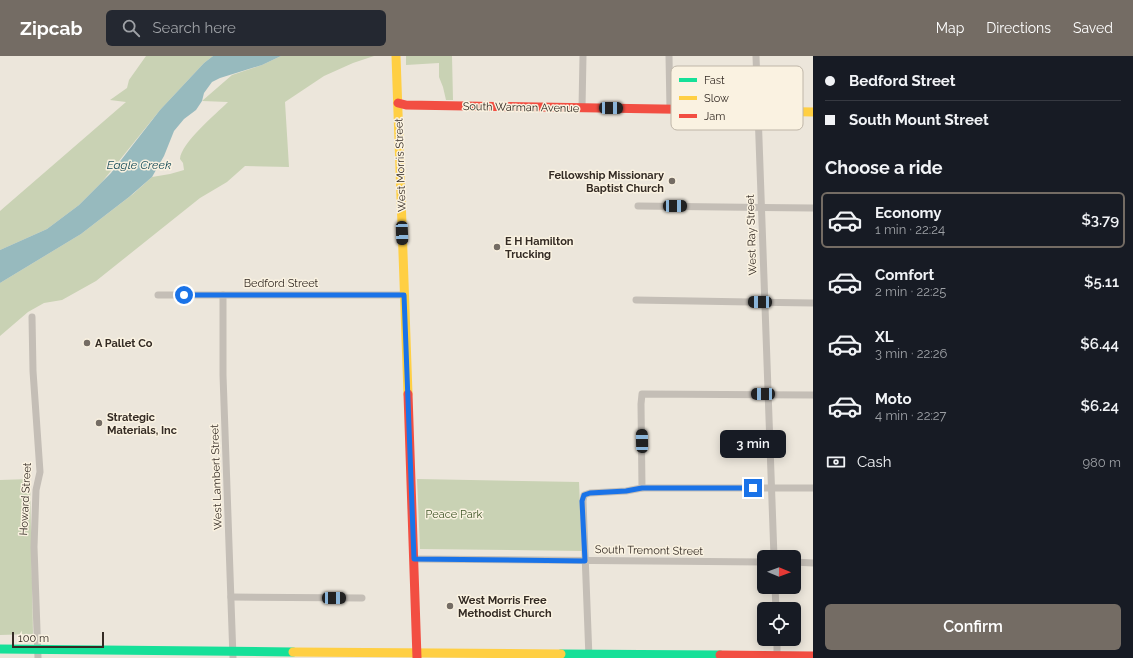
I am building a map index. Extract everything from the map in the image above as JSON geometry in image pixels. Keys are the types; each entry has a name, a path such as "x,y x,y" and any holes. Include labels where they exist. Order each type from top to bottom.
{"main road":[{"name":"West Morris Street","path":"396,56 417,655"},
{"name":"South Warman Avenue","path":"398,103 413,105 670,109"},
{"name":"South Warman Avenue","path":"803,112 813,112"},
{"path":"0,649 38,654 813,656"}],"street":[{"path":"582,108 583,56"},
{"path":"669,56 670,109"},
{"name":"West Ray Street","path":"756,56 756,66"},
{"name":"West Ray Street","path":"759,130 774,550"},
{"path":"638,206 813,208"},
{"name":"Bedford Street","path":"158,295 404,295"},
{"name":"West Lambert Street","path":"223,295 232,655"},
{"path":"636,300 813,303"},
{"name":"Howard Street","path":"32,317 34,385 40,472 36,490 34,547 38,654"},
{"path":"642,488 642,394 813,395"},
{"path":"589,656 582,501 584,495 590,493 626,491 642,488 813,488"},
{"name":"South Tremont Street","path":"414,559 757,562"},
{"path":"801,562 813,562"},
{"path":"231,597 362,598"},
{"path":"777,646 777,657"}],"green space":[{"path":"146,56 213,56 204,63 160,110 102,182 79,205 47,229 0,250 0,211 126,102 110,100 127,88 129,80"},
{"path":"281,56 374,56 353,63 324,76 285,102 289,167 245,166 227,182 200,198 96,281 62,300 44,303 28,312 0,336 0,283 81,234 133,194 152,177 184,170 183,163 180,159 186,145 192,137 228,102 202,101 232,75 262,65"},
{"path":"406,56 452,56 453,100 446,100 439,77 439,63 406,65"},
{"path":"30,479 33,634 0,635 0,480"},
{"name":"Peace Park","path":"417,479 579,482 582,551 420,549"}],"water":[{"name":"Eagle Creek","path":"213,56 281,56 262,65 220,78 212,82 204,93 202,101 196,110 184,119 174,131 164,156 152,177 81,234 0,283 0,250 47,229 79,205 111,173 160,110 204,63"}],"traffic: fast":[{"path":"0,649 293,652"},
{"path":"561,654 720,655"}],"traffic: slow":[{"path":"396,56 408,394"},
{"path":"803,112 813,112"},
{"path":"293,652 561,654"}],"traffic: jam":[{"path":"398,103 406,105 671,109"},
{"path":"408,394 417,658"},
{"path":"720,655 813,656"}],"place":[{"name":"Fellowship Missionary Baptist Church","path":"672,181"},
{"name":"E H Hamilton Trucking","path":"497,247"},
{"name":"A Pallet Co","path":"87,343"},
{"name":"Strategic Materials, Inc","path":"99,423"},
{"name":"West Morris Free Methodist Church","path":"450,606"}],"route":[{"path":"184,295 404,295 414,559 585,561 582,501 584,495 590,493 626,491 642,488 753,488"}]}
